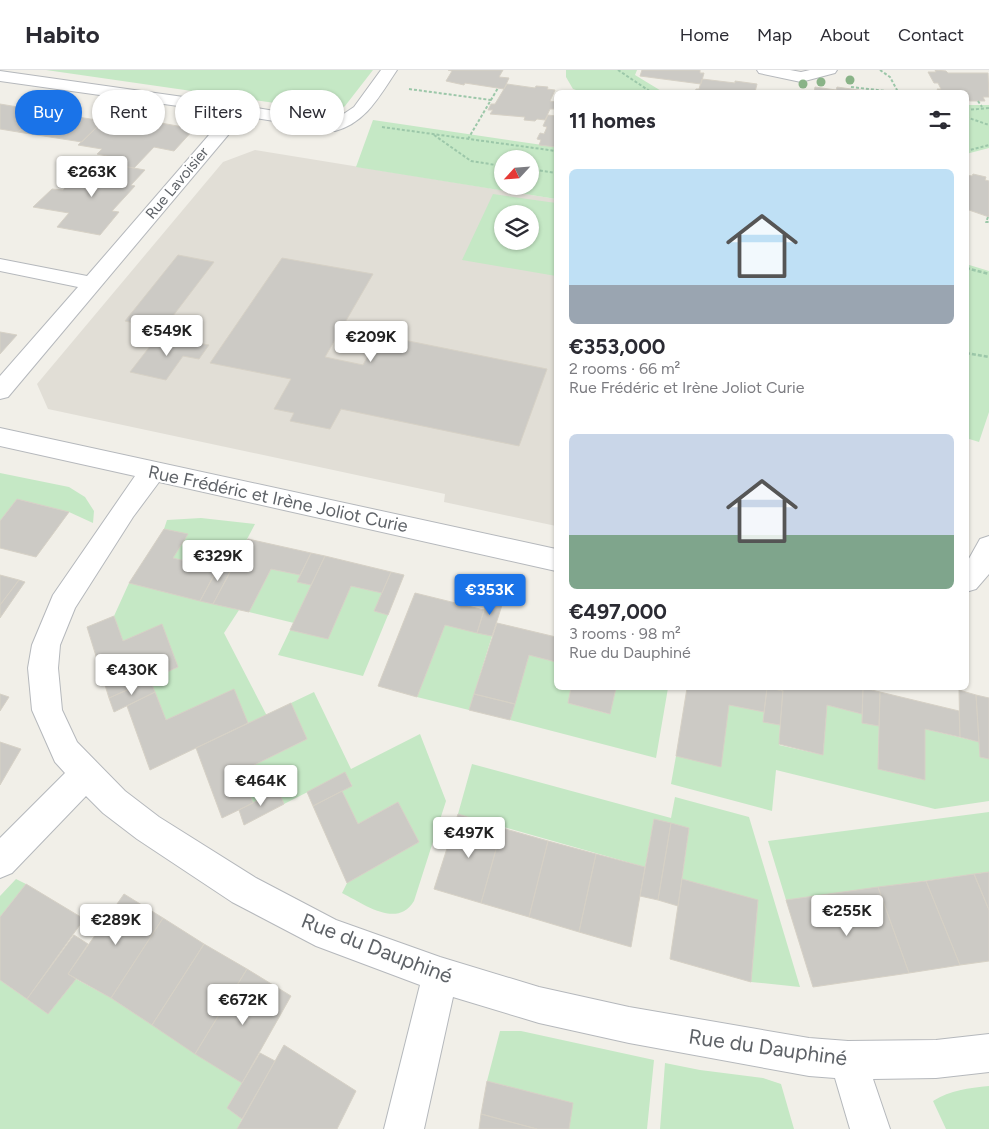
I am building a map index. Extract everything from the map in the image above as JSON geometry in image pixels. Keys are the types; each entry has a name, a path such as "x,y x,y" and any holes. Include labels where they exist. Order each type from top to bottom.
{"street":[{"path":"765,70 801,77 829,70"},
{"path":"0,76 175,101"},
{"path":"260,113 334,126 346,123 357,116 384,77"},
{"name":"Rue Lavoisier","path":"0,390 219,135"},
{"path":"0,265 92,283"},
{"name":"Rue Frédéric et Irène Joliot Curie","path":"0,437 554,560"},
{"name":"Rue du Dauphiné","path":"152,472 124,510 63,603 46,645 43,668 47,710 66,752 114,802 148,828 244,890 328,934 440,975 539,1006 629,1025 809,1057 848,1060 936,1059 989,1053"},
{"path":"969,578 977,570 989,547"},
{"path":"0,861 86,774"},
{"path":"404,1129 440,975"},
{"path":"848,1060 870,1129"}],"path":[{"path":"618,70 648,90"},
{"path":"880,70 890,77 896,90"},
{"path":"384,77 491,100"},
{"path":"845,86 880,90"},
{"path":"468,139 498,88"},
{"path":"978,101 982,107"},
{"path":"969,109 989,108"},
{"path":"969,119 989,125"},
{"path":"346,123 554,151"},
{"path":"432,134 471,161 494,165"},
{"path":"969,150 989,145"},
{"path":"539,171 554,173"},
{"path":"988,217 986,222 989,222"},
{"path":"969,269 989,274"},
{"path":"969,354 989,357"}],"shaded area":[{"path":"255,150 494,189 494,195 531,195 554,199 554,526 444,502 445,494 48,409 37,384 223,162"}],"green space":[{"path":"46,70 373,70 344,107 344,90 270,90 270,102 260,101 260,90 185,90"},
{"path":"566,70 637,70 635,75 660,90 576,90 573,89 566,77"},
{"path":"969,105 989,105 989,148 969,153"},
{"path":"373,120 554,147 554,199 531,195 539,195 539,150 494,150 494,189 356,167"},
{"path":"493,194 554,203 554,276 462,260"},
{"path":"969,265 989,271 989,412 979,442 969,439"},
{"path":"0,473 69,487 85,497 94,511 93,523 69,512 17,499 0,521"},
{"path":"201,518 255,524 235,562 223,559 217,569 173,558 187,534 164,529 167,520"},
{"path":"271,569 300,575 298,582 311,585 294,623 249,612"},
{"path":"129,583 239,610 224,633 267,716 248,723 234,690 166,720 150,680 178,667 162,625 123,641 114,616"},
{"path":"351,586 382,593 374,611 388,615 363,676 278,655 290,630 328,638"},
{"path":"445,625 492,636 469,710 417,697"},
{"path":"529,655 554,661 554,690 571,690 568,703 609,714 615,690 668,690 656,758 510,720"},
{"path":"314,692 351,769 420,734 446,801 414,901 407,909 399,913 380,912 342,893 347,883 419,842 398,802 358,824 342,791 352,785 345,773 284,804 278,790 253,803 240,772 307,739 291,703"},
{"path":"729,705 764,712 763,722 780,725 779,745 823,755 827,705 862,714 862,723 879,726 878,769 924,780 925,729 979,742 980,757 989,759 989,801 935,809 776,770 772,811 671,784 676,756"},
{"path":"472,764 671,818 675,797 749,817 800,987 751,982 758,901 682,879 689,828 654,819 645,867 458,814"},
{"path":"989,812 989,872 786,900 768,841"},
{"path":"16,879 26,884 0,917 0,896"},
{"path":"76,979 111,998 242,1083 227,1108 242,1119 237,1129 0,1129 0,980 48,1014"},
{"path":"500,1031 521,1031 654,1060 647,1129 569,1129 572,1103 487,1081"},
{"path":"665,1063 700,1070 763,1078 781,1084 794,1129 660,1129"},
{"path":"989,1086 989,1129 946,1129 933,1101 946,1094 960,1090"}],"building":[{"path":"448,70 503,70 499,77 509,78 504,89 465,83 464,85 446,81 452,71"},
{"path":"642,70 700,70 700,73 704,73 701,84 640,76"},
{"path":"935,70 948,73 988,73 989,97 983,97 985,101 970,101 969,90 938,90 941,89 938,83 934,83 928,72 936,72"},
{"path":"702,79 757,84 756,90 696,90 699,89"},
{"path":"507,84 535,88 536,86 548,87 547,89 555,90 550,101 554,102 554,109 550,109 545,120 524,120 525,117 490,114 493,110 488,110 491,104 495,104"},
{"path":"815,87 836,90 814,90"},
{"path":"837,87 858,90 836,90"},
{"path":"0,104 15,106 15,132 0,129"},
{"path":"548,115 554,116 554,147 539,145 541,140 537,139 540,133 544,134 547,127 543,126"},
{"path":"82,118 92,119 92,132 82,142 37,135 82,135"},
{"path":"165,124 175,126 175,135 189,135 174,151 154,147 134,168 105,163 112,157 97,154 102,149 78,145 92,132 92,135 165,135"},
{"path":"105,163 145,170 131,185 135,186 112,211 119,212 100,235 57,227 69,213 33,207 52,189 63,190 72,181 81,182 96,168 100,169"},
{"path":"973,174 986,177 985,180 989,181 989,217 969,210 969,176 972,176"},
{"path":"178,255 214,262 163,329 125,321"},
{"path":"282,258 373,274 325,357 363,365 379,335 547,369 519,446 341,409 330,429 290,421 294,413 274,409 291,379 210,363"},
{"path":"0,332 17,335 0,354"},
{"path":"158,336 209,345 199,359 183,356 166,380 130,372"},
{"path":"17,499 69,512 36,557 0,548 0,521"},
{"path":"164,529 188,534 173,558 217,569 200,601 129,583"},
{"path":"248,539 311,553 300,575 271,569 249,612 213,604"},
{"path":"311,553 325,556 311,585 297,582"},
{"path":"325,556 391,572 382,593 351,586 328,639 290,630"},
{"path":"223,559 235,562 213,604 200,601"},
{"path":"391,572 404,575 388,615 374,611"},
{"path":"0,575 19,580 0,605"},
{"path":"19,580 25,582 0,618 0,605"},
{"path":"415,593 484,610 477,633 445,625 417,697 378,686"},
{"path":"489,595 504,599 492,636 477,633"},
{"path":"114,616 123,641 162,624 178,667 109,698 87,627"},
{"path":"497,623 554,637 554,661 529,655 515,704 474,694"},
{"path":"150,680 155,692 114,712 109,698"},
{"path":"234,689 248,723 150,770 127,706 155,692 166,720"},
{"path":"571,690 616,690 610,714 568,703"},
{"path":"687,690 767,690 764,712 729,705 721,767 676,756"},
{"path":"767,690 783,691 780,725 763,722"},
{"path":"783,690 863,690 862,714 827,705 823,755 779,744"},
{"path":"863,690 880,692 879,726 862,723"},
{"path":"959,690 976,695 979,742 960,737"},
{"path":"880,692 959,711 960,737 925,729 925,780 878,769"},
{"path":"0,694 9,697 0,711"},
{"path":"474,694 515,704 510,720 469,710"},
{"path":"976,695 989,698 989,759 980,757"},
{"path":"291,703 307,739 240,772 253,803 222,818 196,748"},
{"path":"0,742 21,749 0,785"},
{"path":"345,772 352,786 313,806 307,792"},
{"path":"278,790 284,804 244,825 239,810"},
{"path":"342,791 358,824 398,802 419,842 347,883 313,806"},
{"path":"458,814 502,828 481,903 434,889"},
{"path":"654,819 671,823 658,900 640,896"},
{"path":"671,823 689,828 678,906 658,900"},
{"path":"502,828 548,841 529,917 481,903"},
{"path":"548,841 596,854 579,932 529,917"},
{"path":"596,854 645,867 631,947 579,932"},
{"path":"989,872 989,910 974,874"},
{"path":"974,874 989,910 989,961 960,965 926,881"},
{"path":"682,879 758,900 751,982 670,959"},
{"path":"926,881 960,965 909,973 878,887"},
{"path":"26,884 84,919 27,999 0,980 0,917"},
{"path":"878,887 909,973 813,987 786,900"},
{"path":"124,894 163,918 111,998 68,974"},
{"path":"163,918 204,944 152,1025 111,998"},
{"path":"74,935 88,944 68,974 76,979 48,1014 27,999"},
{"path":"204,944 247,969 195,1054 152,1025"},
{"path":"247,969 291,996 242,1083 195,1054"},
{"path":"284,1045 356,1091 337,1129 237,1129"},
{"path":"260,1053 275,1061 242,1119 227,1108"},
{"path":"487,1081 573,1103 569,1129 537,1129 481,1114"},
{"path":"481,1114 537,1129 479,1129"}]}
